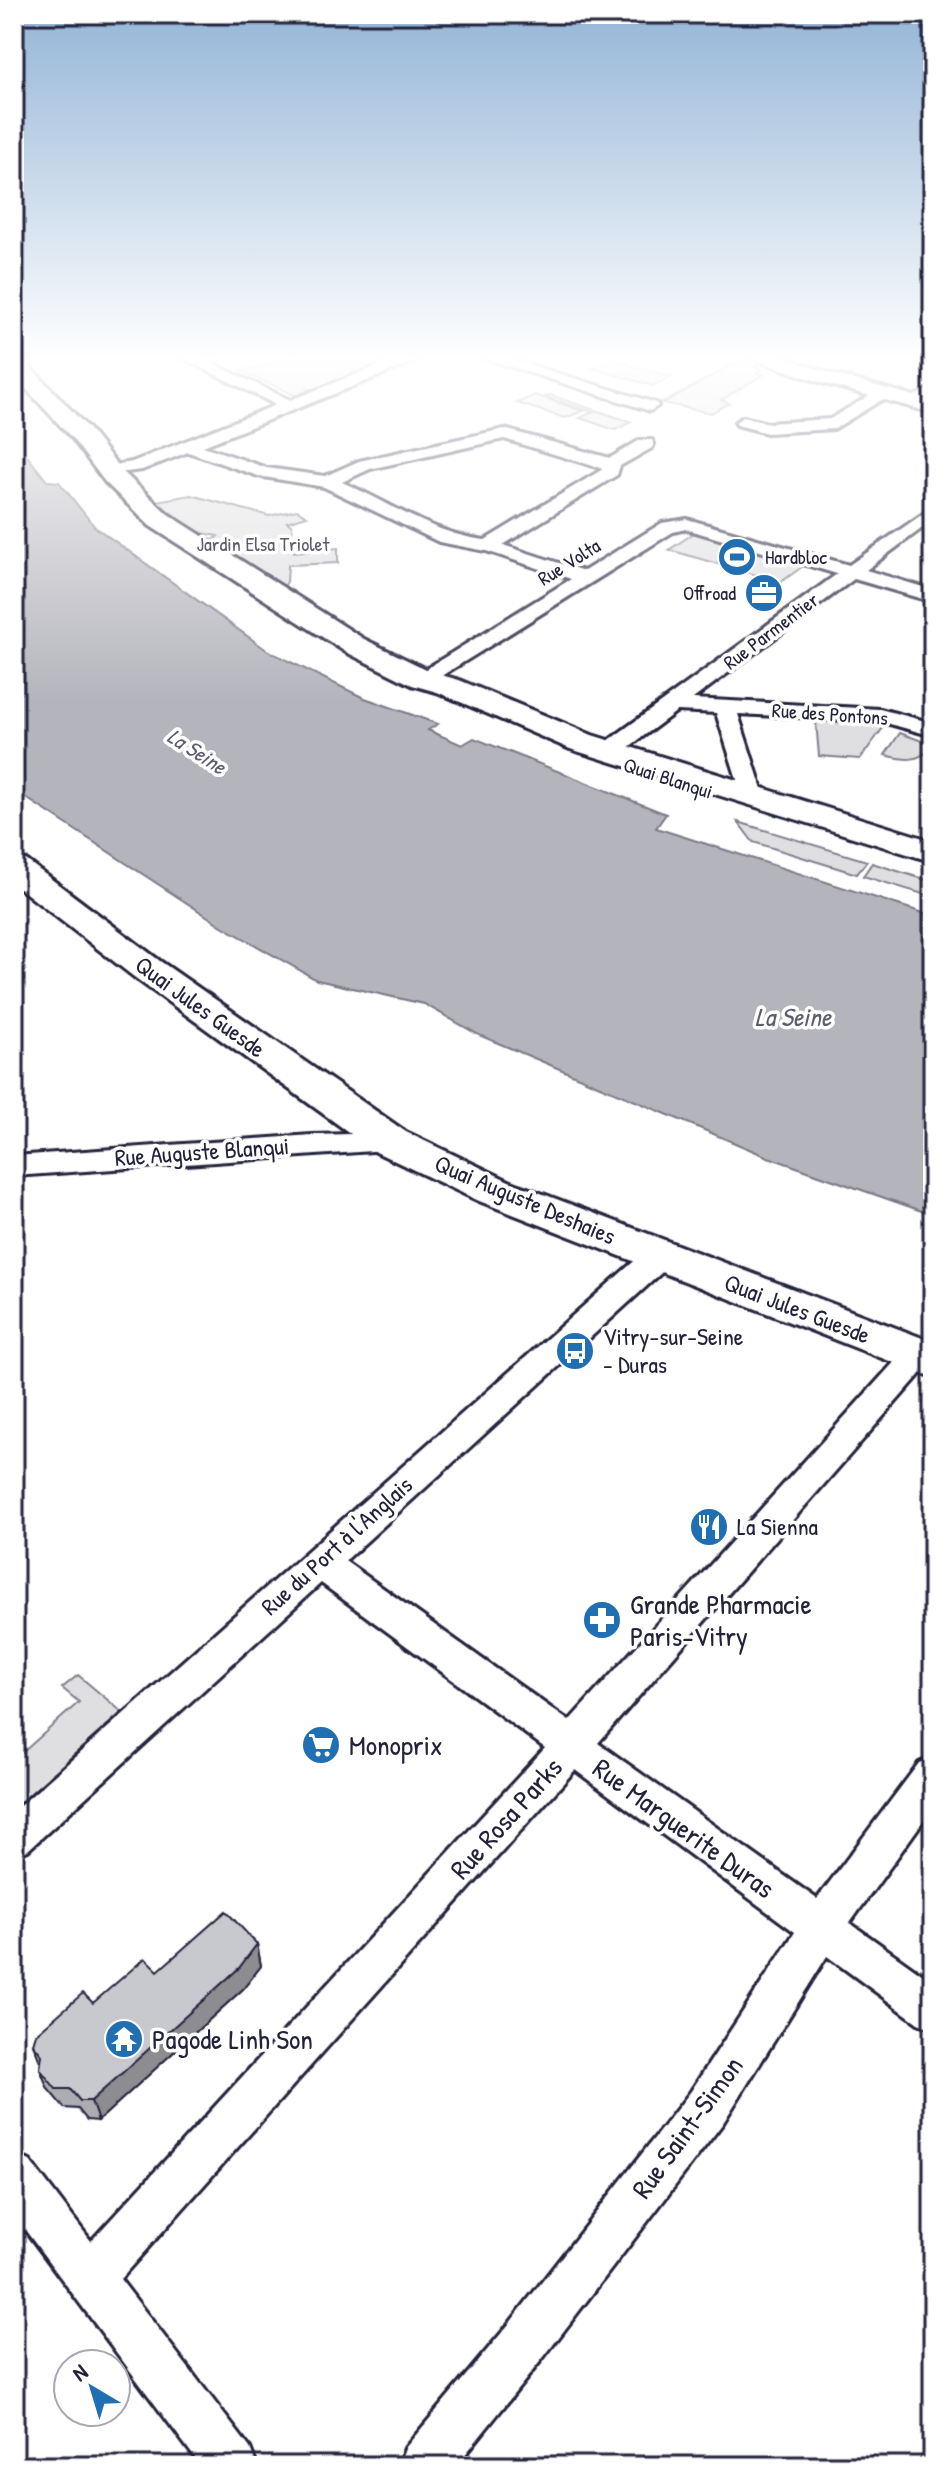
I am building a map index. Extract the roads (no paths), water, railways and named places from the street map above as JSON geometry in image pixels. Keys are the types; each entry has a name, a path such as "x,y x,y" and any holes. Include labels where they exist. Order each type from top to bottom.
{"main road":[{"name":"Quai Blanqui","path":"108,471 115,487 150,523 319,635 354,645 423,679 609,751 928,851"},
{"name":"Quai Blanqui","path":"423,679 436,691 600,757 805,822 928,851"},
{"name":"Quai Jules Guesde","path":"14,867 147,969 391,1142"},
{"name":"Quai Auguste Deshaies","path":"391,1142 494,1191 660,1256"},
{"name":"Quai Jules Guesde","path":"660,1256 925,1359"}],"street":[{"path":"111,474 121,471"},
{"path":"261,471 327,482 372,501 409,524 431,533 473,546 488,546 586,578"},
{"path":"327,482 352,471"},
{"path":"488,546 611,471"},
{"name":"Rue Parmentier","path":"609,751 933,512"},
{"name":"Rue Volta","path":"423,679 668,527 687,524 933,596"},
{"name":"Rue des Pontons","path":"673,704 880,715 933,730"},
{"path":"725,707 753,795"},
{"name":"Rue Auguste Blanqui","path":"14,1166 312,1144 391,1142"},
{"name":"Rue du Port à l'Anglais","path":"14,1837 660,1256"},
{"name":"Rue Rosa Parks","path":"91,2276 925,1359"},
{"name":"Rue Marguerite Duras","path":"319,1562 933,2008"},
{"name":"Rue Saint-Simon","path":"423,2466 526,2341 707,2107 822,1927 933,1775"},
{"path":"14,2177 232,2466"}],"water":[{"name":"La Seine","path":"14,471 39,471 47,481 59,482 95,527 268,651 362,697 438,724 428,730 462,745 474,738 666,814 656,828 933,916 933,1215 768,1157 479,1035 424,1004 317,980 222,926 14,790"}],"place":[{"name":"Hardbloc","path":"737,557"},
{"name":"Offroad","path":"764,593"},
{"name":"Vitry-sur-Seine - Duras","path":"575,1351"},
{"name":"La Sienna","path":"709,1527"},
{"name":"Grande Pharmacie Paris-Vitry","path":"602,1620"},
{"name":"Monoprix","path":"321,1745"},
{"name":"Pagode Linh Son","path":"124,2039"}],"park label":[{"name":"Jardin Elsa Triolet","path":"263,544"}]}
